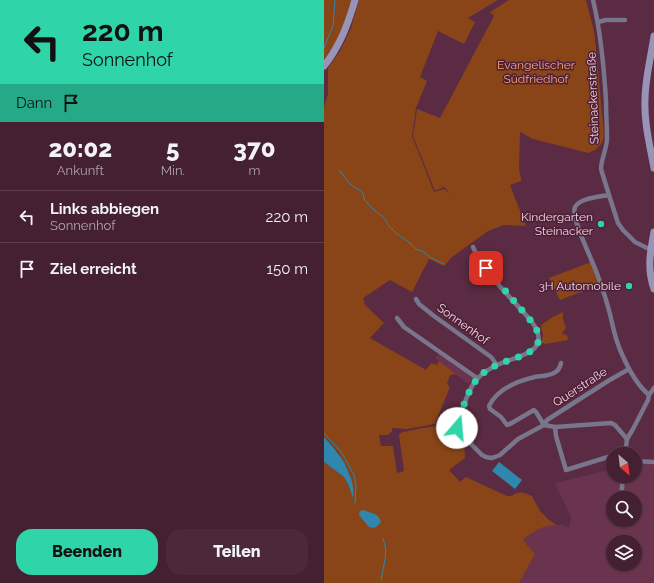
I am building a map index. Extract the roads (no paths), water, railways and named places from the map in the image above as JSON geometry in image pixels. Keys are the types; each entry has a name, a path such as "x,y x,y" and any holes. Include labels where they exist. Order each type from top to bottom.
{"main road":[{"path":"324,66 341,39 347,26 355,0"},
{"path":"654,36 645,92 645,106 654,168"},
{"path":"654,232 649,268 654,289"}],"street":[{"name":"Steinackerstraße","path":"593,0 598,22 605,87 607,139 601,164 618,223 635,242 651,250"},
{"path":"598,22 606,20 625,20"},
{"path":"609,195 581,201 574,210 575,216 605,295 621,353 640,385 654,403"},
{"path":"397,318 404,326 477,378 487,370 497,365 513,360 532,351 538,344 539,338 532,322 490,274 475,253 473,247"},
{"name":"Sonnenhof","path":"416,299 419,304 434,316 491,357 497,365"},
{"path":"561,364 558,370 552,374 522,380 504,389 497,394 488,407 501,417 507,425 534,410 544,425 555,427 611,423 615,425 627,439"},
{"name":"Querstraße","path":"477,378 468,396 457,424 457,428 458,431 482,455 491,458 500,455 518,439 544,425 547,420 629,368"},
{"path":"626,447 627,439 654,388"},
{"path":"555,427 556,436 566,470 606,458"},
{"path":"642,461 654,462"}],"water":[{"path":"324,437 337,452 350,475 353,498 344,477 324,462"},
{"path":"499,462 522,480 515,489 492,471"},
{"path":"364,510 378,516 381,522 376,527 369,527 359,515 360,511"}],"waterway":[{"path":"324,48 333,25 335,0"},
{"path":"339,170 350,184 363,193 364,199 384,218 397,234 416,249 444,264"},
{"path":"324,433 342,453 354,475 356,486 355,503"},
{"path":"381,580 386,554 383,539"}],"place":[{"name":"Kindergarten Steinacker","path":"601,224"},
{"name":"3H Automobile","path":"629,286"}],"park label":[{"name":"Evangelischer Südfriedhof","path":"536,72"}]}
